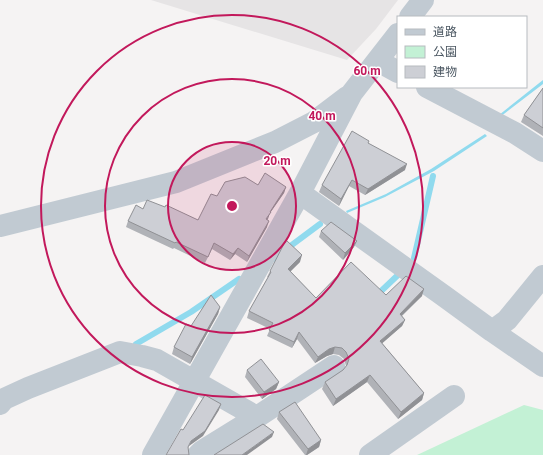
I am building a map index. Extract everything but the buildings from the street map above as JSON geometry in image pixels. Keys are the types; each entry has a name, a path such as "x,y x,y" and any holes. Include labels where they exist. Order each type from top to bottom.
{"street":[{"path":"411,16 423,0"},
{"path":"153,455 300,193 352,93 397,35"},
{"path":"378,61 397,71"},
{"path":"429,88 515,134 543,151"},
{"path":"0,226 176,182 275,142 314,122 352,93"},
{"path":"300,193 543,366"},
{"path":"492,331 506,320 543,276"},
{"path":"0,403 4,398 120,352 157,360 257,417"},
{"path":"198,455 334,366"},
{"path":"370,455 454,396"}],"shaded area":[{"path":"151,0 398,0 376,29 347,60"}],"green space":[{"path":"524,405 543,410 543,455 417,455"}],"water":[{"path":"543,80 543,84 500,117 499,115"},
{"path":"485,134 487,136 434,171 385,197 347,213 346,211 386,194 431,169"}],"waterway":[{"path":"414,258 433,176"},
{"path":"273,259 320,224"},
{"path":"377,295 399,274"},
{"path":"136,344 191,312 239,279"}]}
